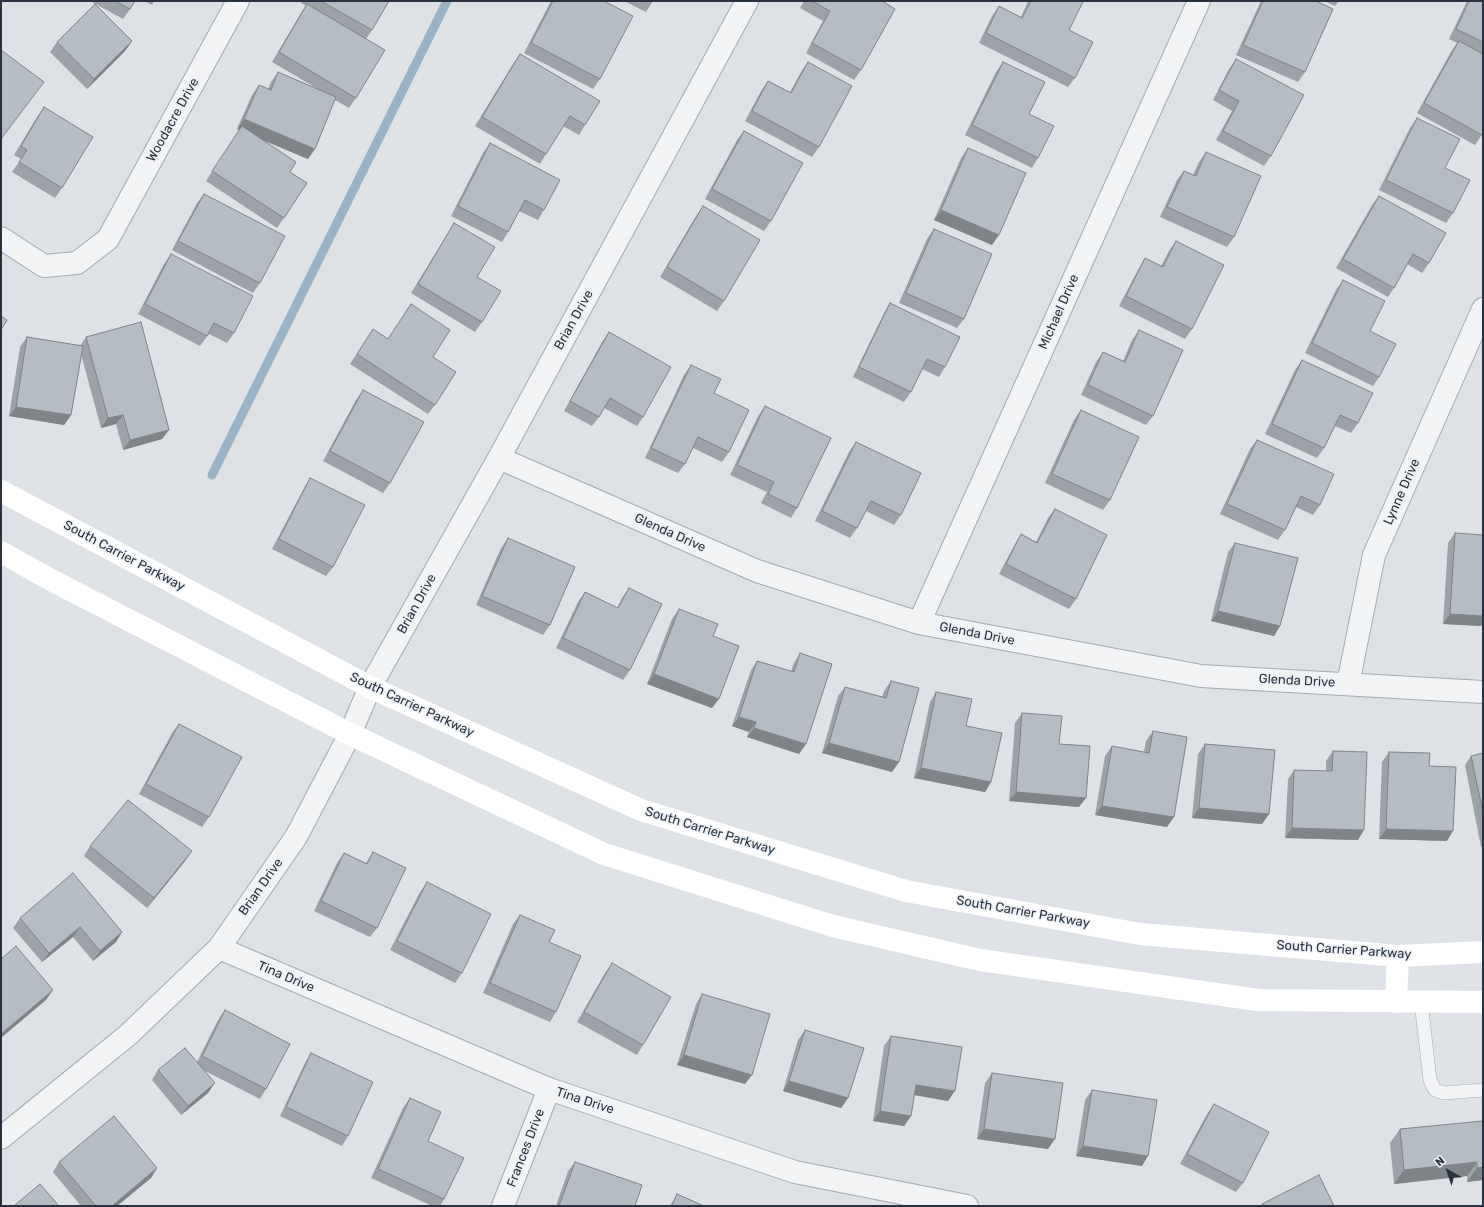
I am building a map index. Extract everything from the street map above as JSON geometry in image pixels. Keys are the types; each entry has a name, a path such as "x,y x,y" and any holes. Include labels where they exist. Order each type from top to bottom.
{"main road":[{"name":"South Carrier Parkway","path":"1,491 370,687 641,810 906,891 1140,934 1398,956 1483,952"},
{"path":"1,552 51,580 350,734 604,854 833,926 980,960 1258,1000 1483,1002"},
{"path":"1396,1002 1398,956"}],"street":[{"name":"Woodacre Drive","path":"1,238 44,266 77,263 108,239 238,1"},
{"name":"Brian Drive","path":"1,1138 128,1036 219,948 296,837 350,734 370,687 499,458 747,1"},
{"name":"Michael Drive","path":"919,623 1199,1"},
{"name":"Lynne Drive","path":"1348,684 1374,556 1483,309"},
{"name":"Glenda Drive","path":"499,458 757,571 919,623 1201,676 1483,692"},
{"name":"Tina Drive","path":"219,948 549,1089 795,1172 967,1206"},
{"name":"Frances Drive","path":"503,1206 549,1089"}],"lane":[{"path":"1421,1002 1430,1080 1435,1090 1444,1093 1483,1090"}],"building":[{"path":"115,1 135,1 130,9"},
{"path":"321,1 389,1 372,30"},
{"path":"553,1 604,1 633,16 600,79 531,43"},
{"path":"812,1 882,1 895,9 861,70 812,43 830,11"},
{"path":"1031,1 1083,2 1069,30 1093,42 1075,78 986,33 999,6 1022,18"},
{"path":"1263,1 1316,1 1333,9 1305,72 1243,45"},
{"path":"1469,1 1483,1 1483,42 1456,29"},
{"path":"95,4 132,41 94,79 57,42"},
{"path":"307,4 385,50 356,98 279,52"},
{"path":"1459,41 1483,54 1482,135 1424,103"},
{"path":"1,50 44,82 1,139"},
{"path":"520,54 600,101 585,125 570,116 546,154 482,117"},
{"path":"1236,59 1304,95 1271,156 1223,131 1239,101 1219,90"},
{"path":"808,62 852,86 819,147 752,111 768,81 791,93"},
{"path":"1003,62 1045,82 1029,114 1054,126 1038,158 972,125"},
{"path":"278,72 336,97 315,149 244,119 259,85 271,90"},
{"path":"44,107 93,137 62,188 19,162 27,150 21,146"},
{"path":"1417,118 1460,139 1445,168 1470,180 1453,213 1386,180"},
{"path":"242,126 296,162 290,172 307,183 284,218 212,171"},
{"path":"744,131 803,163 771,221 712,189"},
{"path":"490,143 560,180 544,210 525,200 508,232 458,206"},
{"path":"968,148 1026,173 999,235 941,210"},
{"path":"1206,152 1261,176 1234,237 1167,207 1184,171 1196,176"},
{"path":"204,194 285,236 260,283 178,241"},
{"path":"1379,196 1446,233 1429,263 1413,254 1394,288 1343,259"},
{"path":"703,206 760,240 724,301 667,267"},
{"path":"454,223 495,247 477,277 501,291 482,322 418,284"},
{"path":"934,229 992,254 964,319 906,293"},
{"path":"1176,241 1224,265 1192,329 1126,296 1145,258 1163,267"},
{"path":"171,254 253,296 234,333 214,323 207,336 145,304"},
{"path":"1343,280 1385,301 1370,331 1396,344 1379,377 1312,343"},
{"path":"890,303 960,337 945,367 927,359 911,392 859,367"},
{"path":"411,304 450,330 433,357 456,372 435,405 357,354 373,329 388,339"},
{"path":"1,316 7,320 1,330"},
{"path":"141,322 169,430 130,440 123,415 108,418 86,337"},
{"path":"1139,330 1183,350 1153,416 1088,385 1103,352 1125,362"},
{"path":"609,332 671,367 643,417 610,398 599,417 570,401"},
{"path":"27,337 83,346 71,415 16,407"},
{"path":"1302,360 1373,393 1358,423 1340,415 1324,448 1272,424"},
{"path":"691,365 721,379 714,393 749,410 729,452 698,437 685,464 651,448"},
{"path":"363,390 424,422 390,483 330,451"},
{"path":"765,406 831,438 797,508 768,494 774,482 737,465"},
{"path":"1081,410 1139,437 1110,500 1052,474"},
{"path":"1257,440 1334,474 1320,505 1301,496 1285,530 1227,504"},
{"path":"856,442 921,473 901,515 871,501 857,528 822,511"},
{"path":"310,478 365,505 333,567 279,539"},
{"path":"1055,509 1107,535 1076,599 1006,564 1021,534 1037,543"},
{"path":"1455,533 1483,535 1483,616 1450,614"},
{"path":"508,538 575,567 550,625 482,596"},
{"path":"1235,543 1298,558 1280,626 1218,611"},
{"path":"629,588 662,604 630,670 563,638 585,592 618,608"},
{"path":"679,609 718,624 713,636 739,646 719,699 654,674"},
{"path":"800,653 832,664 806,744 754,728 756,722 739,717 757,661 794,672"},
{"path":"891,681 919,688 899,762 829,743 845,687 886,698"},
{"path":"936,692 972,699 966,726 1002,733 991,782 921,768"},
{"path":"1022,713 1062,716 1059,744 1090,746 1086,798 1016,792"},
{"path":"179,724 242,757 209,817 146,784"},
{"path":"1153,731 1187,737 1174,817 1102,806 1112,746 1149,753"},
{"path":"1205,744 1275,750 1269,814 1199,808"},
{"path":"1333,751 1367,752 1364,830 1292,828 1294,770 1332,771"},
{"path":"1389,752 1430,753 1429,766 1456,767 1453,831 1386,829"},
{"path":"1483,753 1483,812 1471,756"},
{"path":"128,800 192,851 154,898 90,846"},
{"path":"373,852 406,868 377,928 321,901 344,853 367,864"},
{"path":"73,873 122,932 100,951 80,927 49,953 20,918"},
{"path":"427,882 491,914 462,973 397,941"},
{"path":"520,915 555,930 549,942 581,956 556,1012 490,983"},
{"path":"16,946 53,990 1,1034 1,959"},
{"path":"612,963 671,997 643,1045 584,1012"},
{"path":"702,994 770,1014 752,1075 684,1055"},
{"path":"225,1010 290,1044 266,1089 202,1056"},
{"path":"805,1030 864,1048 848,1098 789,1081"},
{"path":"891,1036 962,1047 955,1091 916,1085 911,1116 880,1111"},
{"path":"185,1048 215,1083 188,1106 158,1070"},
{"path":"311,1053 373,1082 348,1136 286,1107"},
{"path":"992,1073 1063,1083 1055,1139 984,1129"},
{"path":"1092,1090 1157,1100 1148,1156 1083,1146"},
{"path":"410,1098 441,1112 428,1141 464,1158 444,1199 378,1169"},
{"path":"1214,1104 1269,1132 1243,1183 1187,1154"},
{"path":"114,1116 157,1168 112,1206 96,1206 59,1162"},
{"path":"1483,1121 1483,1167 1477,1168 1477,1162 1404,1170 1400,1129"},
{"path":"575,1162 642,1185 635,1206 559,1206"},
{"path":"1319,1175 1334,1206 1263,1206 1262,1204"},
{"path":"40,1184 59,1206 14,1206"},
{"path":"677,1194 704,1206 672,1206"}],"waterway":[{"path":"212,475 447,1"}]}
